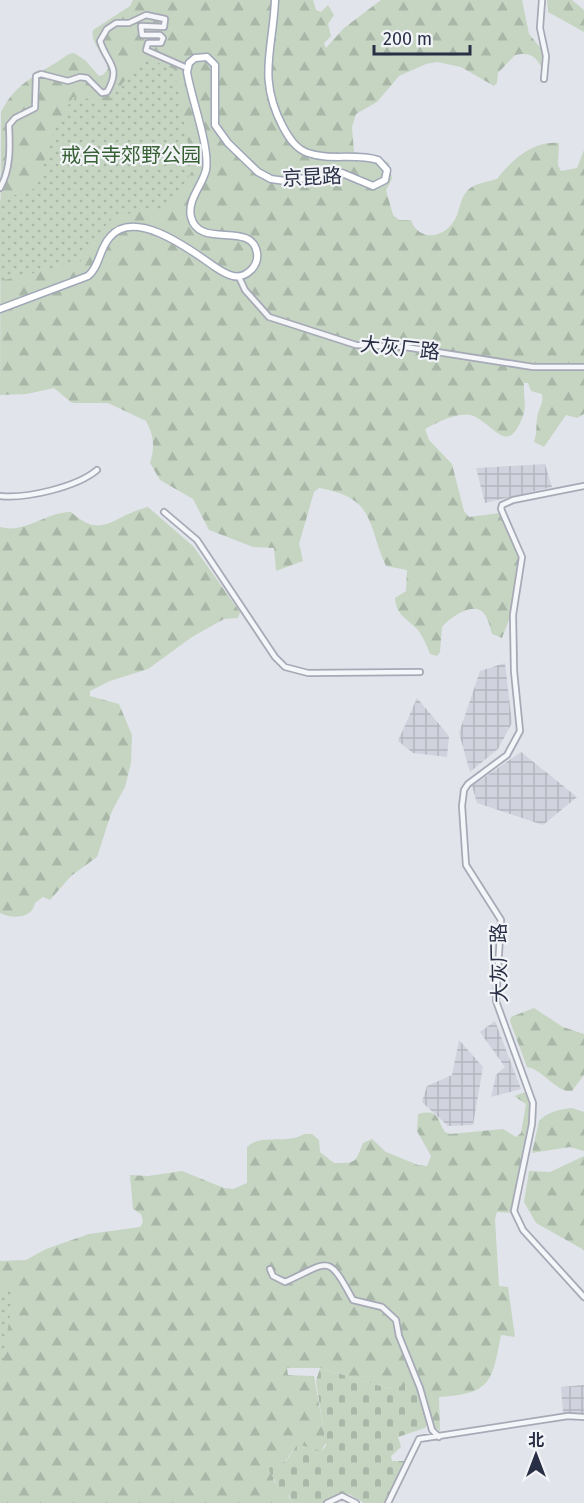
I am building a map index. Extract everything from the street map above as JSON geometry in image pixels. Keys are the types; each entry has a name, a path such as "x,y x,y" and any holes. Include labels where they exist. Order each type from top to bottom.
{"main road":[{"name":"京昆路","path":"187,68 199,57 213,61 216,74 215,125 228,143 263,175 285,181 342,173 368,186 382,183 387,170 378,160 308,153 297,147 288,136 269,94 270,38 275,0"},
{"path":"0,309 88,276 97,267 108,239 119,229 129,226 144,228 181,244 228,276 239,277 255,265 256,252 252,244 239,236 201,231 190,216 190,206 204,177 206,162 187,68"}],"street":[{"path":"543,0 540,28 546,56 544,79"},
{"path":"0,188 7,171 10,153 9,125 15,118 35,108 36,76 41,74 68,81 80,77 87,78 102,93 107,92 114,80 115,70 100,41 107,29 116,23 129,23 146,15 165,19 164,27 141,26 142,35 160,35 164,38 161,43 148,43 146,50 187,68"},
{"name":"大灰厂路","path":"239,277 245,290 269,317 356,345 405,347 533,367 584,367"},
{"path":"0,496 18,497 73,484 97,470"},
{"name":"大灰厂路","path":"584,486 507,501 501,509 522,557 513,615 514,670 520,731 518,740 507,755 473,779 464,790 462,818 466,865 501,920 496,1002 533,1103 532,1124 514,1211 523,1230 584,1297"},
{"path":"164,512 196,540 274,657 285,667 308,673 420,672"},
{"path":"270,1269 273,1276 285,1282 315,1265 329,1266 336,1269 353,1300 382,1307 391,1313 396,1320 399,1336 420,1388 432,1430 439,1437"},
{"path":"388,1503 419,1439 568,1416 584,1418"},
{"path":"327,1503 342,1496 356,1503"}],"shaded area":[{"path":"545,464 552,487 485,503 476,468"},
{"path":"505,663 512,723 498,749 470,772 459,733 480,671"},
{"path":"417,698 449,736 447,757 413,753 398,741"},
{"path":"521,752 577,797 543,825 477,803 472,786"},
{"path":"495,1021 521,1089 491,1097 496,1075 505,1067 480,1032"},
{"path":"459,1040 483,1067 473,1125 448,1126 422,1102 427,1086 452,1075"},
{"path":"584,1385 584,1416 563,1413 561,1387"}],"green space":[{"path":"133,0 313,0 316,10 321,12 328,5 334,15 328,24 331,36 324,43 326,48 344,28 381,0 522,0 529,34 549,58 548,72 544,72 536,59 530,55 515,55 498,73 497,83 494,86 461,67 437,62 426,64 399,76 377,102 356,114 352,127 354,152 376,155 389,163 392,179 386,190 393,215 399,220 411,220 419,232 431,235 449,227 456,217 464,195 470,188 497,179 516,158 532,148 559,143 558,165 561,171 577,168 584,150 584,414 577,418 566,415 544,447 534,442 542,394 531,391 528,383 524,383 523,416 517,429 511,435 499,434 478,418 470,415 453,417 425,429 429,440 452,464 464,511 469,517 499,513 520,558 509,620 502,638 492,634 488,619 481,611 469,609 456,615 442,627 440,652 437,656 430,654 420,633 397,608 395,598 406,591 407,570 386,566 366,514 351,498 319,488 314,492 299,544 303,561 276,571 274,548 253,547 209,530 193,499 160,480 150,463 153,441 146,421 108,403 72,403 54,388 27,394 0,395 1,112 23,84 69,54 74,53 85,60 99,76 103,75 108,69 107,64 96,45 93,30 130,6"},
{"path":"547,0 572,0 584,10 584,32 548,12"},
{"name":"戒台寺郊野公园","path":"143,57 174,69 193,170 168,208 112,216 80,262 0,281 0,200 36,188 53,132 73,97 109,101"},
{"path":"148,507 193,546 240,612 238,618 224,619 192,637 148,669 110,681 90,691 90,696 119,704 132,735 131,763 125,787 112,811 97,857 71,876 50,900 43,897 26,915 16,917 5,915 0,913 0,527 18,528 53,515 71,512 92,525 100,525"},
{"path":"534,1008 563,1027 584,1034 584,1075 572,1091 561,1089 539,1072 527,1067 510,1021 511,1017"},
{"path":"528,1091 531,1121 517,1182 513,1213 497,1212 495,1219 499,1286 508,1287 515,1337 501,1335 495,1364 486,1382 480,1388 470,1393 439,1397 440,1431 434,1427 421,1382 390,1389 320,1368 287,1368 288,1375 314,1376 326,1443 321,1451 294,1449 285,1461 281,1462 273,1480 276,1483 276,1492 280,1499 288,1495 292,1503 0,1503 0,1261 26,1260 46,1249 89,1234 140,1227 143,1222 141,1214 133,1209 130,1175 148,1176 182,1171 224,1188 233,1189 247,1183 247,1147 259,1141 290,1139 304,1134 312,1134 319,1140 320,1152 334,1163 351,1162 358,1155 363,1143 372,1139 386,1152 418,1165 427,1166 431,1156 417,1131 418,1114 433,1114 445,1132 450,1134 503,1129 516,1137 521,1133 526,1104 514,1096"},
{"path":"572,1108 584,1112 584,1151 570,1147 532,1153 539,1121 550,1113"},
{"path":"584,1156 584,1250 536,1223 524,1202 529,1171 550,1172"},
{"path":"0,1289 14,1290 0,1379"},
{"path":"320,1368 390,1389 416,1382 428,1423 425,1428 398,1437 401,1447 391,1456 392,1461 409,1461 390,1503 364,1503 349,1494 332,1503 292,1503 289,1495 280,1499 276,1497 276,1483 269,1470 270,1466 286,1461 298,1444 321,1451 326,1446 316,1381"}]}
